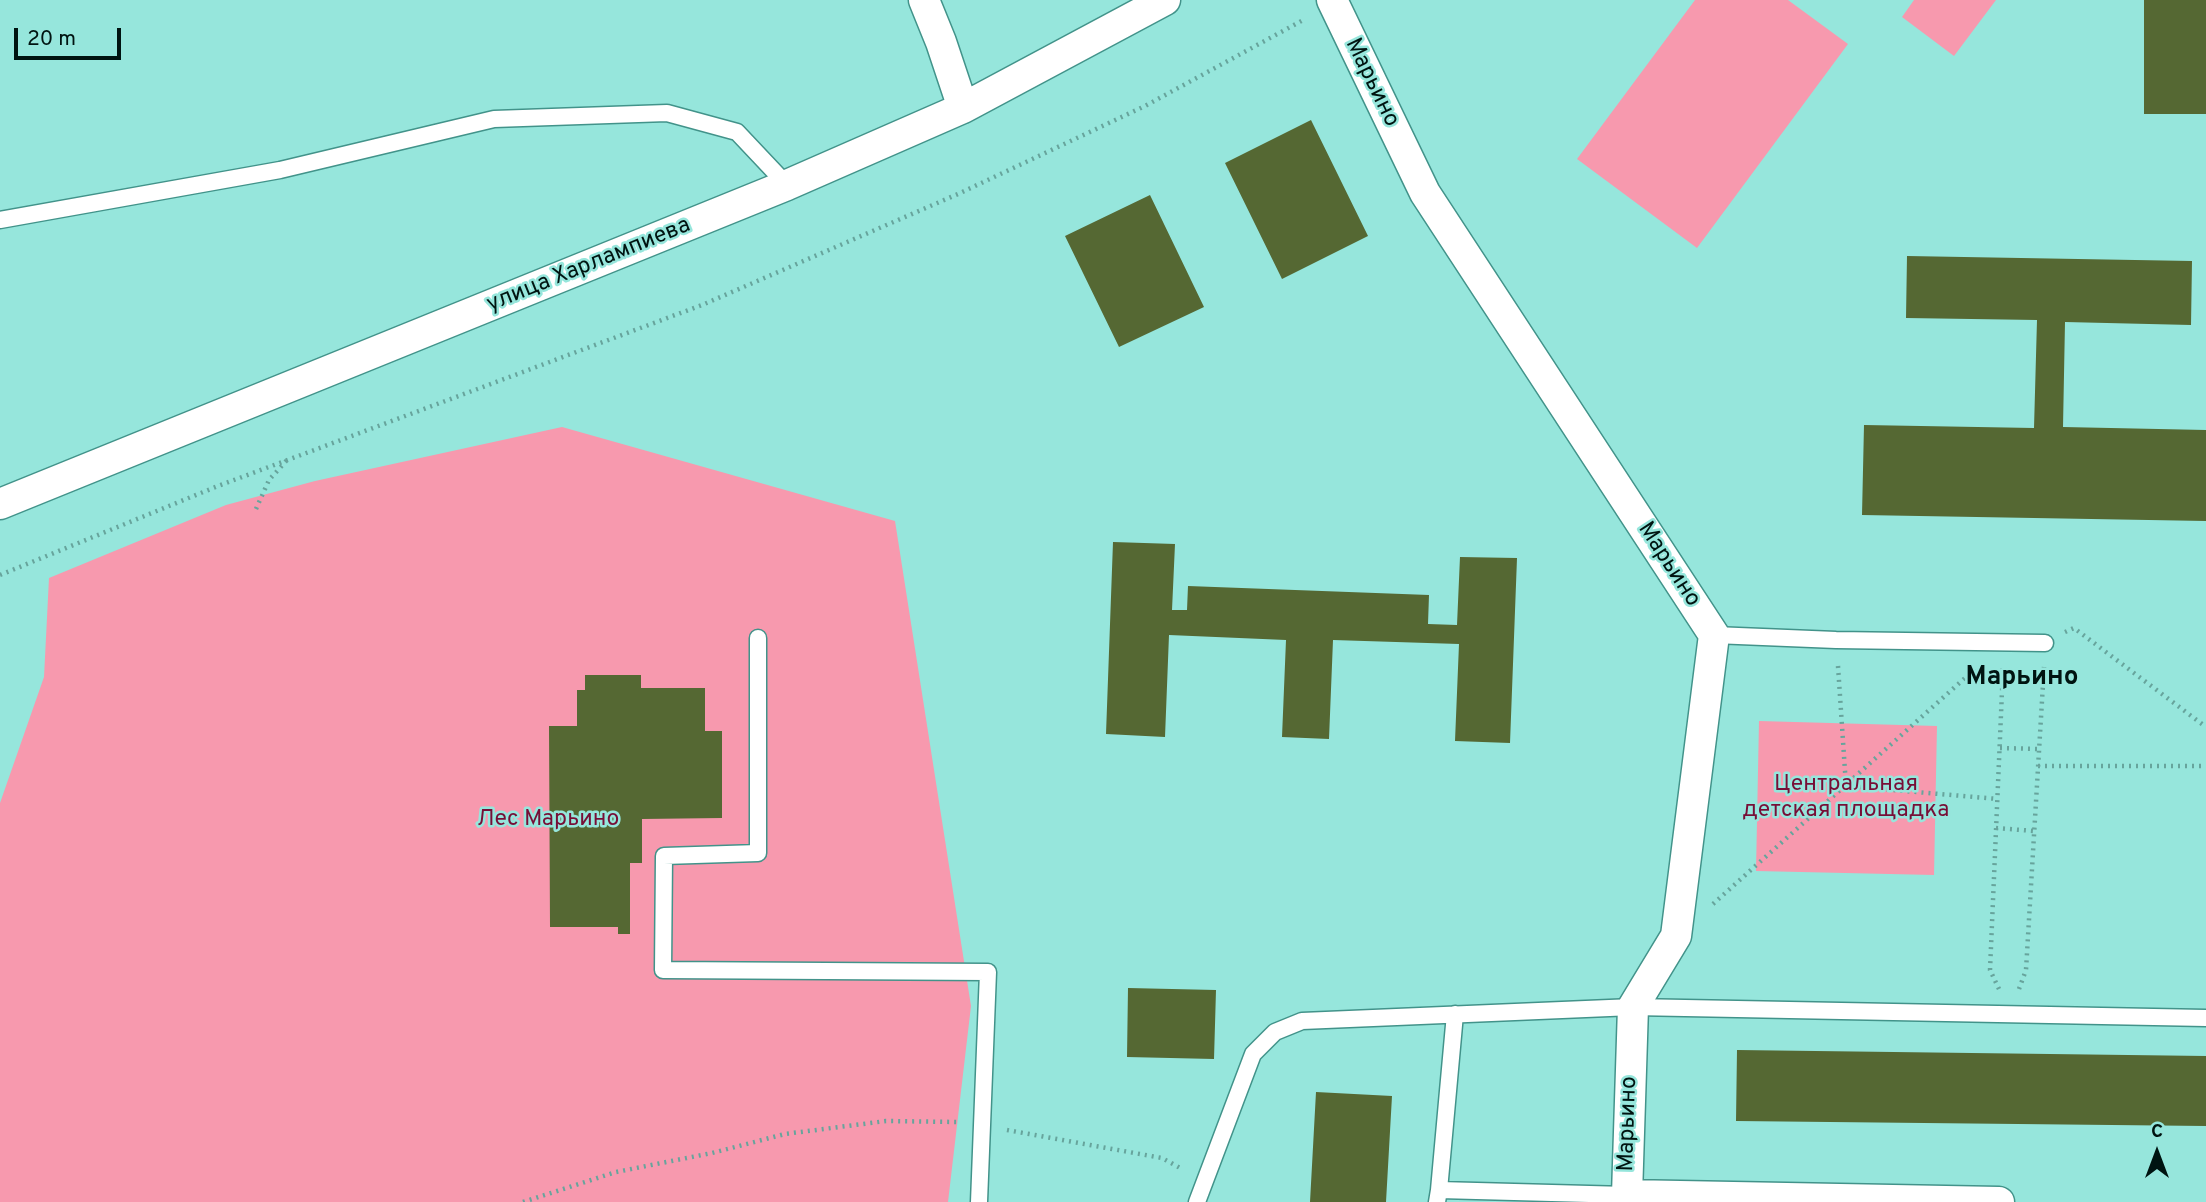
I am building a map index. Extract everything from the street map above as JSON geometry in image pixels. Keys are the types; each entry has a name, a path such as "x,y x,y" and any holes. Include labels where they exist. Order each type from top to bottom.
{"street":[{"path":"924,0 964,108"},
{"name":"улица Харлампиева","path":"0,505 787,185 964,108 1165,0"},
{"name":"Марьино","path":"1333,1 1425,193 1714,635 1676,936 1633,1007 1622,1198"},
{"path":"1622,1198 1999,1202"}],"lane":[{"path":"0,220 281,170 494,119 667,113 737,132 787,185"},
{"path":"1714,635 2045,643"},
{"path":"758,638 758,853 664,856 663,970 988,972 979,1202"},
{"path":"1197,1202 1253,1054 1275,1032 1302,1021 1633,1007 2206,1018"},
{"path":"1455,1014 1438,1196 1622,1198"}],"path":[{"path":"0,575 288,459 702,305 840,246 1145,106 1333,1"},
{"path":"256,509 269,480 288,459"},
{"path":"2074,628 2206,727"},
{"path":"1836,640 1846,786"},
{"path":"1676,936 2004,643"},
{"path":"2004,643 1990,970 2010,1014"},
{"path":"2010,1014 2026,970 2045,643"},
{"path":"2000,748 2039,749"},
{"path":"2038,766 2206,766"},
{"path":"1846,786 1998,799"},
{"path":"1996,828 2034,831"},
{"path":"523,1202 616,1172 712,1153 785,1134 886,1121 957,1122 1162,1157 1204,1182"}],"green space":[{"path":"1695,0 1788,0 1848,44 1697,248 1577,159"},
{"path":"1914,0 1996,0 1954,56 1902,17"},
{"name":"Лес Марьино","path":"562,427 895,521 971,1006 948,1202 0,1202 0,803 44,677 49,578 226,505 315,481"},
{"name":"Центральная детская площадка","path":"1759,721 1937,726 1934,875 1756,871"}],"building":[{"path":"2144,0 2206,0 2206,114 2144,114"},
{"path":"1311,120 1368,236 1282,279 1225,163"},
{"path":"1150,195 1204,307 1119,347 1065,236"},
{"path":"1907,256 2192,261 2191,325 2065,322 2063,427 2206,430 2206,521 1862,515 1864,425 2034,428 2037,320 1906,318"},
{"path":"1113,542 1175,544 1172,610 1187,610 1188,586 1429,595 1428,624 1457,625 1460,557 1517,558 1510,743 1455,741 1459,644 1333,640 1329,739 1282,737 1286,640 1169,635 1165,737 1106,734"},
{"path":"585,675 641,675 641,688 705,688 705,731 722,731 722,818 642,819 642,863 630,863 630,934 618,934 618,927 550,927 549,726 577,726 577,690 585,690"},
{"path":"1128,988 1216,990 1214,1059 1127,1057"},
{"path":"1737,1050 2206,1056 2206,1126 1736,1121"},
{"path":"1316,1092 1392,1096 1386,1202 1310,1202"}],"district":[{"name":"Марьино","path":"2022,679"}]}
